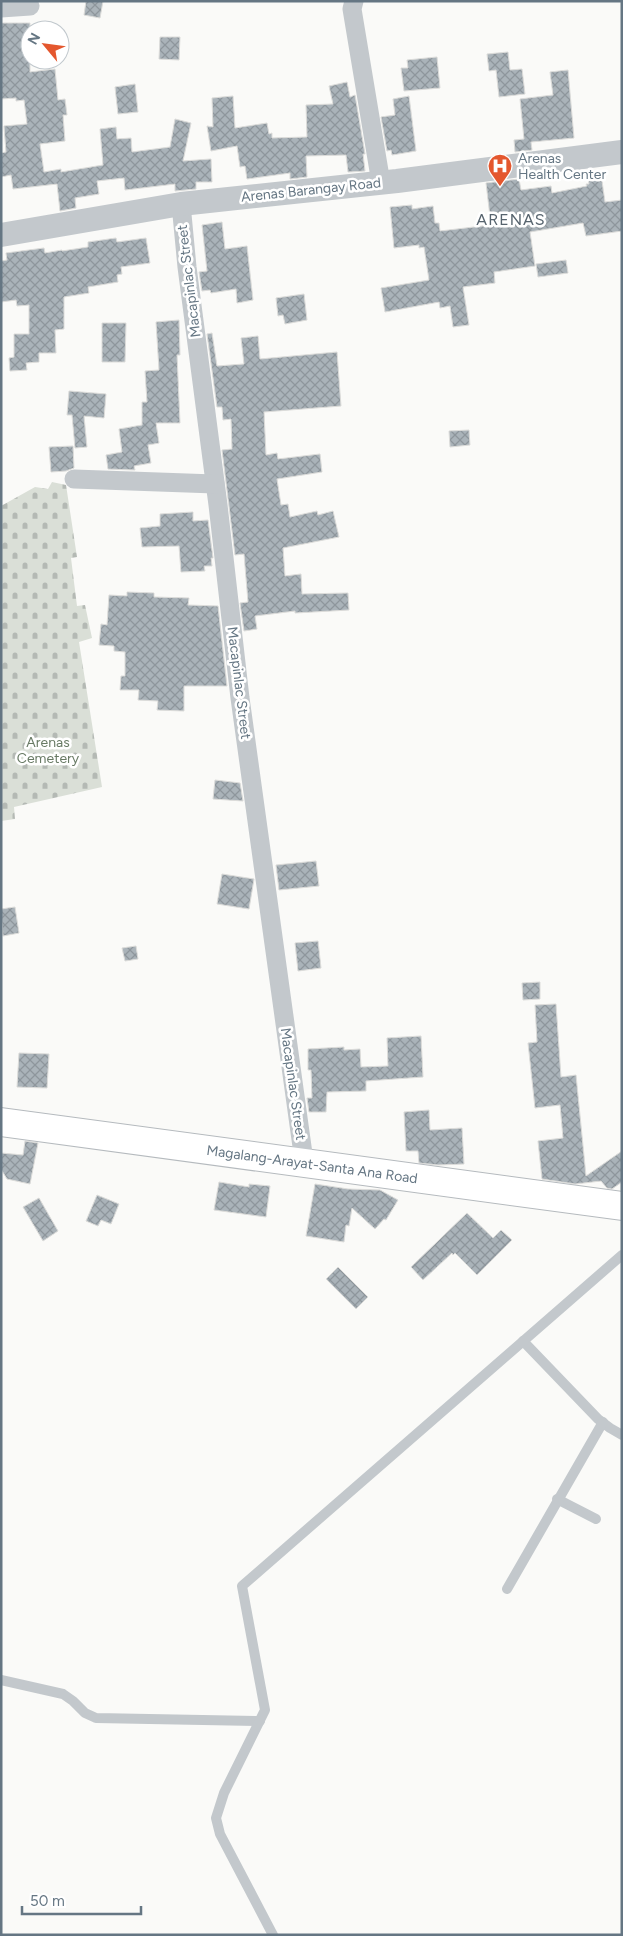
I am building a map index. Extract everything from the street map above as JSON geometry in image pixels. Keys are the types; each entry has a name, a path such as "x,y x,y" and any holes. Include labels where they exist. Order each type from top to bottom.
{"main road":[{"name":"Magalang-Arayat-Santa Ana Road","path":"1,1122 304,1161 622,1206"}],"street":[{"path":"354,1 352,9 381,183"},
{"path":"1,8 30,6"},
{"name":"Arenas Barangay Road","path":"1,235 181,204 381,183 622,152"},
{"name":"Macapinlac Street","path":"181,204 187,267 216,484 240,698 304,1161"},
{"path":"74,479 216,484"}],"lane":[{"path":"273,1935 220,1834 216,1818 224,1793 265,1710 242,1586 622,1255"},
{"path":"523,1342 603,1422 622,1434"},
{"path":"507,1589 557,1499 603,1422"},
{"path":"557,1499 596,1520"},
{"path":"1,1680 63,1694 74,1701 85,1713 96,1718 260,1721"}],"green space":[{"name":"Arenas Cemetery","path":"52,482 66,485 77,557 71,558 77,606 85,605 92,638 79,642 102,787 14,807 15,819 1,821 1,506 35,487 48,489"}],"building":[{"path":"86,1 103,1 100,18 84,15"},
{"path":"1,23 20,23 20,70 30,70 30,72 55,70 58,100 65,99 67,115 63,115 65,141 40,144 44,172 61,169 61,172 103,165 100,129 116,127 117,139 131,138 132,152 170,147 175,119 191,123 183,161 211,159 212,182 196,182 196,189 175,191 175,184 125,190 124,178 97,181 99,194 75,198 76,208 60,211 57,184 13,189 11,175 1,177 1,153 6,152 4,126 27,124 24,100 16,101 16,98 1,99"},
{"path":"160,37 180,37 179,60 159,59"},
{"path":"508,52 510,70 522,69 525,94 499,97 496,70 489,71 487,54"},
{"path":"437,57 440,88 404,91 401,68 408,68 407,60"},
{"path":"568,70 574,138 531,142 532,150 515,152 514,140 524,139 520,99 553,95 550,72"},
{"path":"347,82 350,97 355,95 365,154 363,154 365,171 348,172 346,155 306,156 307,177 290,179 290,173 247,179 245,166 240,167 237,146 211,151 207,126 213,127 212,98 233,96 235,128 267,123 269,134 272,133 272,138 307,137 306,105 333,104 329,86"},
{"path":"135,84 138,112 118,114 115,87"},
{"path":"409,96 416,151 392,155 391,150 387,151 381,117 395,115 393,99"},
{"path":"601,174 605,202 622,200 622,231 586,236 583,223 530,232 535,266 494,272 495,283 463,287 469,325 453,327 450,306 440,308 439,302 385,312 381,288 429,280 424,247 419,248 419,245 394,248 390,207 412,205 412,209 433,206 435,223 439,223 440,231 491,225 486,183 519,179 521,190 551,186 552,193 587,186 586,184 589,184 588,176"},
{"path":"222,222 225,249 247,246 253,300 237,303 236,289 211,293 210,290 202,291 199,272 207,271 202,225"},
{"path":"116,238 117,242 146,238 150,263 121,267 122,274 117,275 118,282 88,287 89,293 64,297 64,329 55,330 56,353 39,353 39,362 26,363 27,370 10,371 9,358 14,357 14,334 29,334 29,305 17,306 16,300 1,302 1,261 7,260 6,253 44,248 45,253 62,251 88,247 88,242"},
{"path":"566,260 568,273 538,277 536,264"},
{"path":"304,294 307,320 285,324 283,315 278,316 276,298"},
{"path":"179,320 180,355 177,355 180,423 156,423 159,443 148,445 151,463 134,466 135,470 108,469 106,455 122,452 119,429 142,425 142,402 147,402 145,371 159,370 156,322"},
{"path":"102,323 126,323 125,362 102,362"},
{"path":"212,333 217,366 244,364 241,338 258,336 260,359 337,352 341,406 264,412 266,455 277,453 278,459 320,454 322,472 277,479 281,505 288,504 290,517 317,511 318,515 333,511 339,537 283,548 285,576 301,574 302,594 348,593 349,610 295,613 295,611 255,616 257,629 244,631 240,603 248,602 244,554 235,555 222,450 232,449 231,419 223,420 222,407 217,407 207,334"},
{"path":"69,391 106,394 104,418 84,416 87,447 75,448 72,415 67,415"},
{"path":"469,430 470,445 450,447 449,431"},
{"path":"73,446 74,468 66,471 51,472 49,447"},
{"path":"193,512 193,521 208,520 213,558 211,558 212,566 204,566 205,571 181,572 179,546 142,547 140,528 160,526 160,514"},
{"path":"127,592 154,593 154,597 189,598 188,605 218,606 227,686 184,686 184,711 157,710 158,701 138,700 139,690 120,690 121,676 125,676 125,652 114,651 114,646 99,645 101,624 107,625 109,595 127,596"},
{"path":"215,780 240,783 243,801 213,799"},
{"path":"316,861 319,886 279,890 276,865"},
{"path":"222,874 254,879 249,909 217,904"},
{"path":"15,907 19,933 3,936 1,909"},
{"path":"318,941 321,968 298,971 295,943"},
{"path":"136,946 138,959 125,961 122,948"},
{"path":"540,982 540,999 523,1000 522,983"},
{"path":"556,1004 561,1077 576,1075 586,1176 622,1151 622,1182 612,1189 607,1188 601,1181 575,1184 542,1179 538,1141 563,1138 560,1105 535,1108 528,1043 537,1042 535,1005"},
{"path":"421,1036 423,1077 366,1081 366,1091 327,1092 326,1112 309,1112 307,1098 312,1098 311,1070 308,1070 308,1049 344,1047 344,1050 360,1049 361,1067 388,1066 387,1038"},
{"path":"19,1053 49,1054 47,1088 17,1087"},
{"path":"429,1110 430,1130 462,1128 464,1164 438,1165 419,1163 418,1151 406,1151 404,1112"},
{"path":"25,1141 38,1143 30,1184 7,1179 1,1169 1,1153 23,1155"},
{"path":"219,1182 249,1187 249,1184 270,1186 266,1217 214,1210"},
{"path":"315,1184 348,1189 380,1190 398,1200 386,1220 384,1219 375,1229 352,1208 349,1226 346,1225 344,1242 306,1236"},
{"path":"97,1195 119,1204 111,1224 101,1220 98,1226 86,1221"},
{"path":"39,1198 58,1231 43,1241 23,1207"},
{"path":"467,1213 493,1238 501,1230 512,1240 477,1275 455,1253 453,1255 452,1253 423,1280 411,1267"},
{"path":"338,1267 368,1297 356,1309 326,1279"}],"place":[{"name":"Arenas Health Center","path":"500,187"}],"district":[{"name":"ARENAS","path":"511,219"}]}
